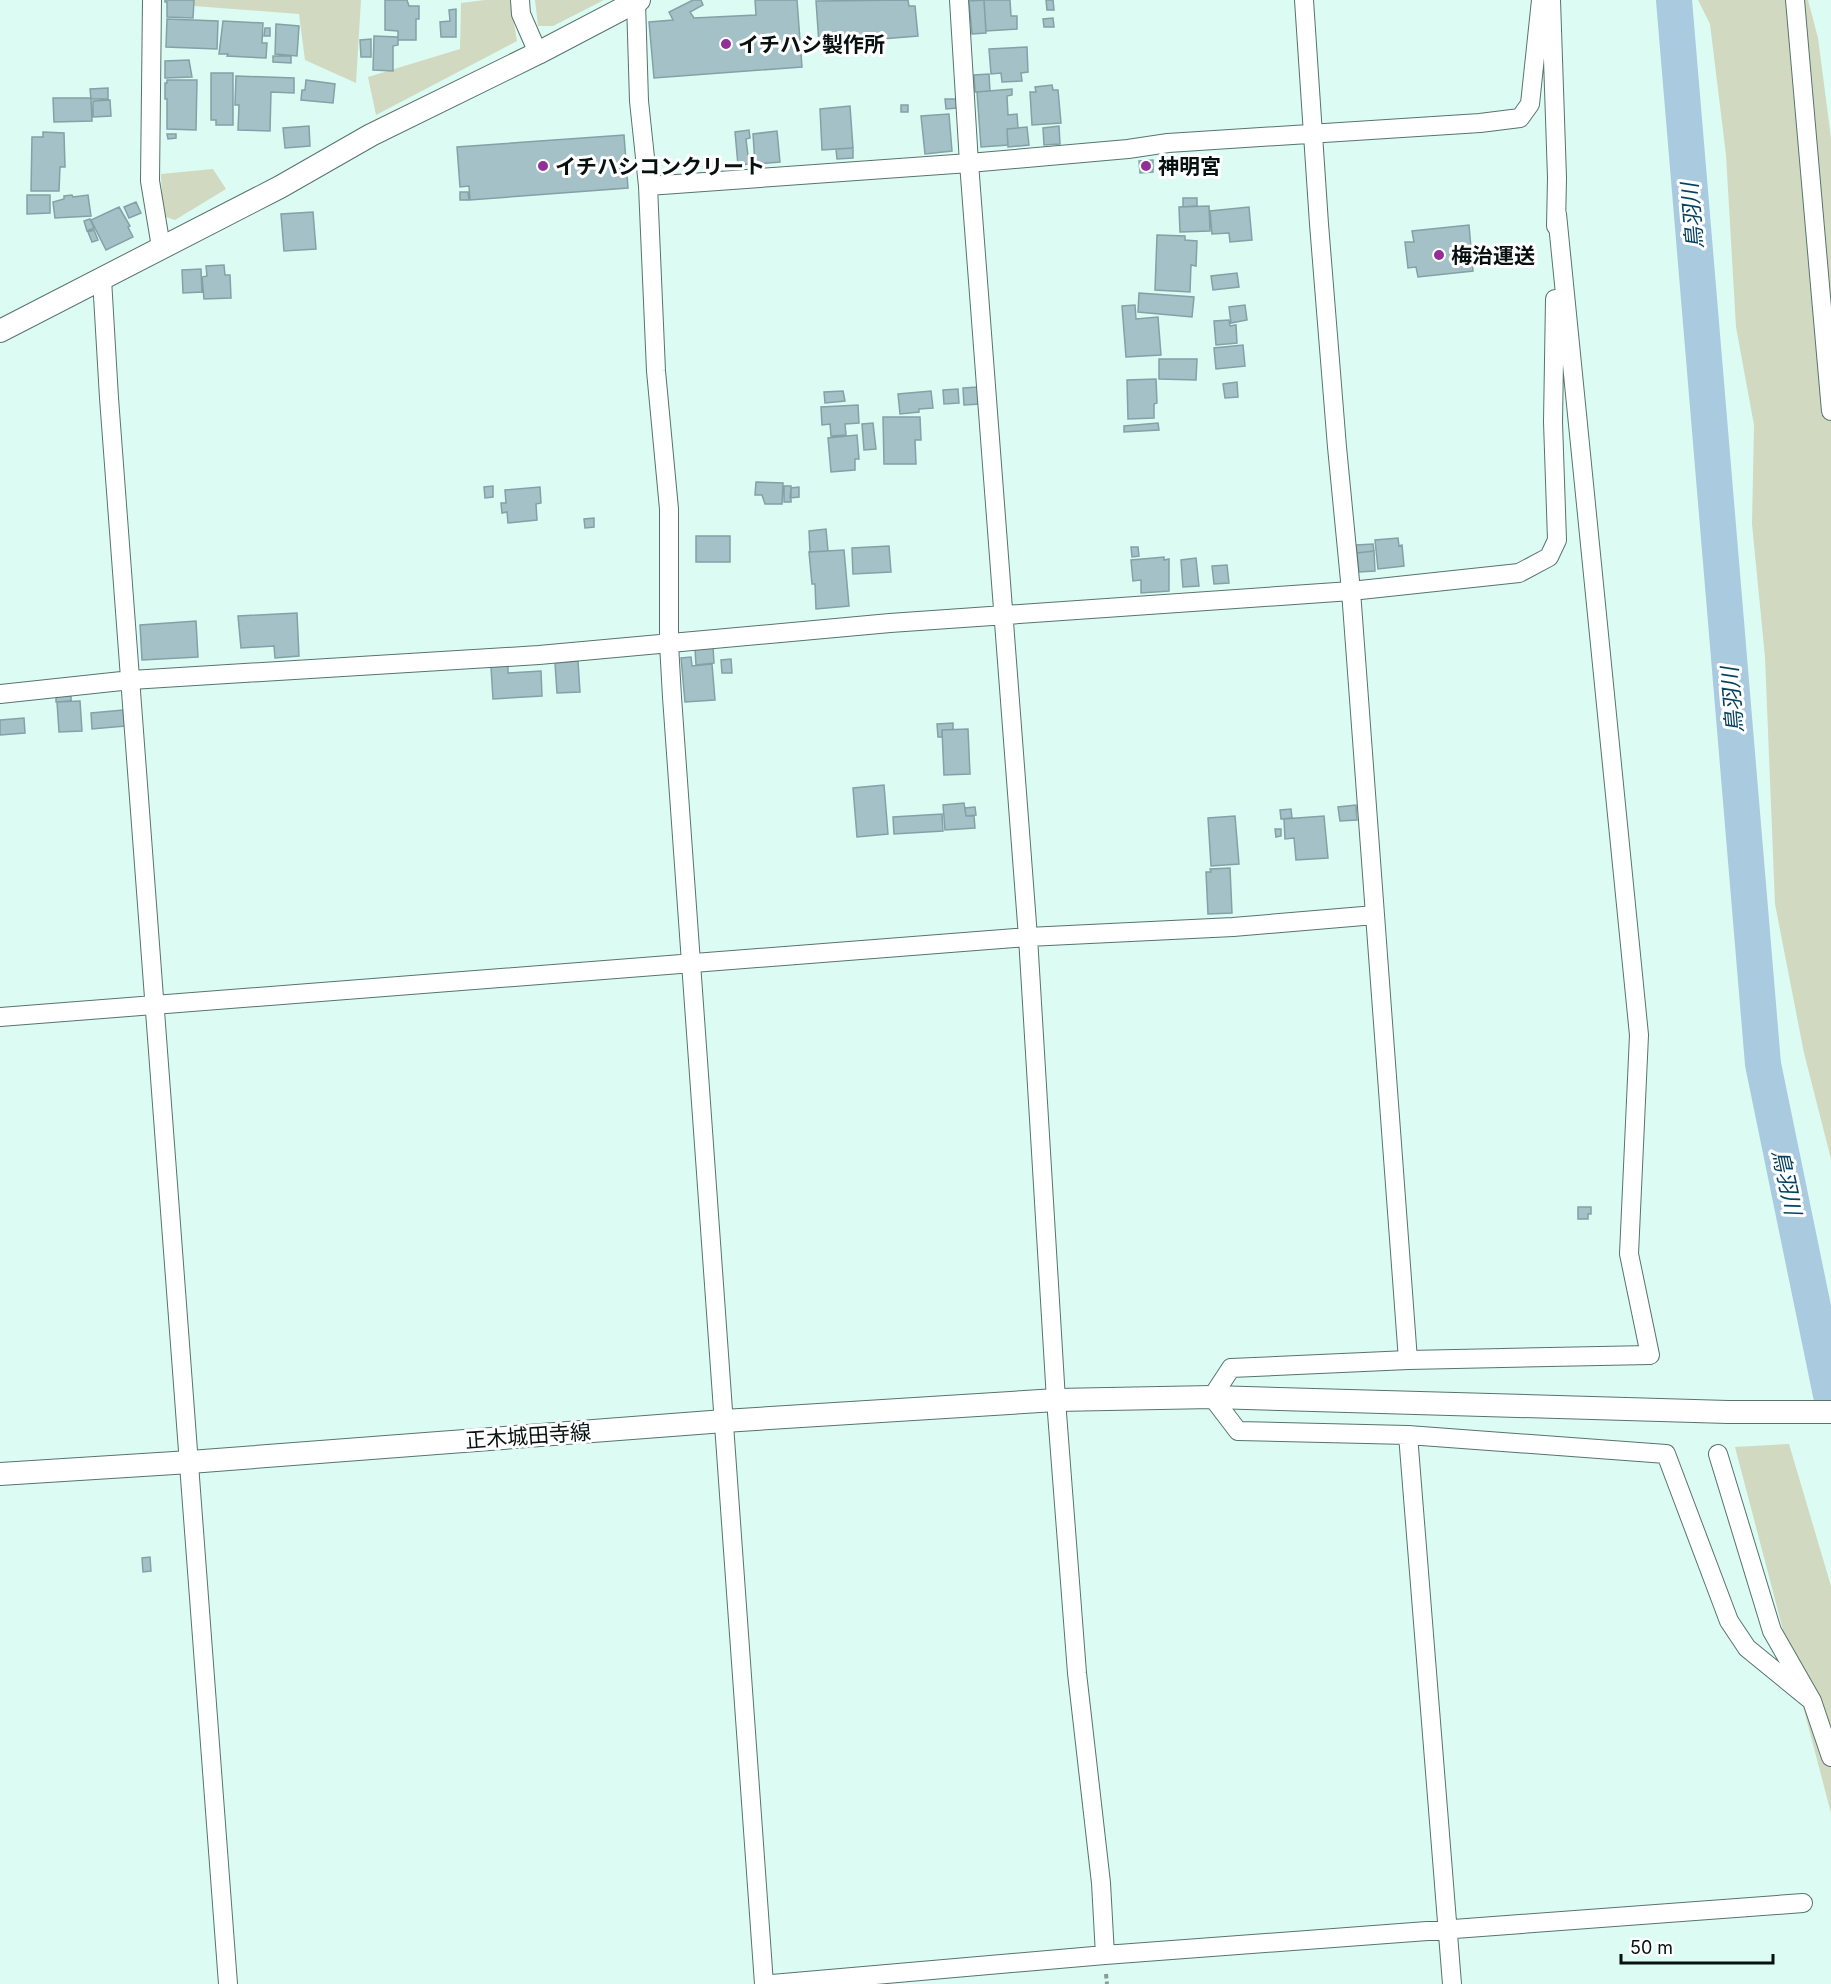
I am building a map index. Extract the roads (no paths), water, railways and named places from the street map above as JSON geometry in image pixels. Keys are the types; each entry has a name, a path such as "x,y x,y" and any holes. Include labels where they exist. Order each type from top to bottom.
{"street":[{"path":"152,0 150,182 161,247"},
{"path":"520,0 522,14 538,53"},
{"path":"959,0 969,163 1028,937 1056,1400 1077,1673 1101,1883 1105,1955"},
{"path":"1304,0 1336,447 1351,591 1408,1360"},
{"path":"648,186 969,163 1168,143 1480,123 1520,118 1530,104 1541,0"},
{"path":"0,694 131,680 539,655 1004,615 1351,591 1519,573 1549,557 1557,540 1553,422 1557,214 1551,0"},
{"path":"1795,0 1831,411"},
{"path":"0,331 280,187 371,135 638,1 639,101 648,186 656,371 669,509 669,644 764,1984"},
{"path":"1557,214 1639,1035 1629,1254 1650,1355 1408,1360 1231,1368 1212,1397 1238,1431 1408,1435 1666,1454 1729,1621 1746,1648 1812,1701"},
{"path":"102,279 228,1984"},
{"path":"0,1017 1028,937 1233,927 1376,915"},
{"name":"正木城田寺線","path":"0,1474 190,1462 724,1421 1056,1400 1212,1397 1728,1412 1831,1412"},
{"path":"1408,1435 1452,1984"},
{"path":"1718,1454 1772,1631 1812,1701 1831,1757"},
{"path":"772,1984 1105,1955 1803,1903"}],"waterway":[{"name":"鳥羽川","path":"1674,0 1763,1064 1831,1395"}],"place":[{"name":"イチハシ製作所","path":"726,44"},
{"name":"イチハシコンクリート","path":"543,166"},
{"name":"神明宮","path":"1146,166"},
{"name":"梅治運送","path":"1439,255"}]}
